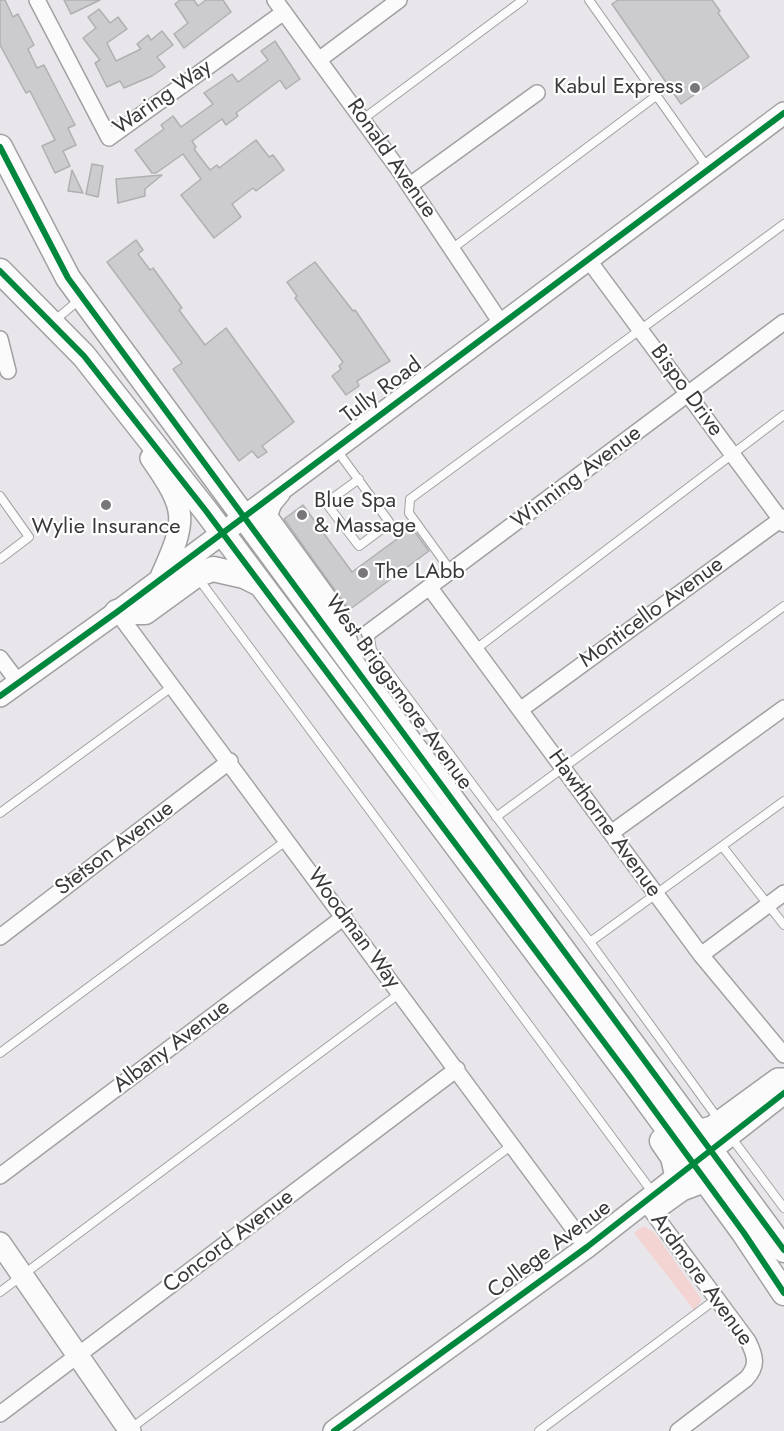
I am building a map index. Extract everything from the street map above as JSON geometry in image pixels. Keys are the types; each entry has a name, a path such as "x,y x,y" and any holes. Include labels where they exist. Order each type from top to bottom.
{"main road":[{"name":"Tully Road","path":"0,696 117,612 587,258 784,113"},
{"name":"West Briggsmore Avenue","path":"0,147 46,239 82,297 245,515 705,1151 784,1250"},
{"name":"West Briggsmore Avenue","path":"2,273 108,383 571,1000 705,1151 784,1293"},
{"path":"2,273 39,322 93,380 172,488 181,525 161,578"},
{"path":"286,485 271,503 266,516 337,614 355,666"},
{"path":"117,612 146,612 196,575 213,568 244,576 260,584"},
{"path":"587,1247 605,1247 783,1080"},
{"path":"650,1203 682,1190 705,1151"},
{"path":"0,1243 130,1430"},
{"name":"College Avenue","path":"334,1431 587,1247"}],"street":[{"name":"Waring Way","path":"37,0 109,138 279,6"},
{"path":"320,59 399,0"},
{"name":"Ronald Avenue","path":"279,6 410,185 501,323"},
{"path":"410,185 537,93"},
{"name":"Bispo Drive","path":"587,258 783,520"},
{"name":"Winning Avenue","path":"369,632 452,573 784,322"},
{"path":"0,339 8,371"},
{"name":"Monticello Avenue","path":"520,710 783,520"},
{"name":"Hawthorne Avenue","path":"430,588 701,955 784,1055"},
{"name":"Woodman Way","path":"117,612 230,761 587,1247"},
{"path":"0,658 18,682"},
{"path":"611,833 784,708"},
{"name":"Stetson Avenue","path":"0,937 230,761"},
{"path":"701,955 784,893"},
{"name":"Albany Avenue","path":"0,1176 344,917"},
{"name":"Concord Avenue","path":"0,1414 457,1069"},
{"name":"Ardmore Avenue","path":"650,1203 748,1341 755,1363 753,1370 746,1378 698,1425 678,1431"}],"lane":[{"path":"363,119 523,0"},
{"path":"589,0 708,168"},
{"path":"453,248 656,96"},
{"path":"452,573 409,513 410,500 784,224"},
{"path":"52,323 82,297"},
{"path":"476,650 784,415"},
{"path":"336,448 359,479 390,524 358,546 326,503 359,479"},
{"path":"0,496 29,537 0,559"},
{"path":"196,575 650,1203"},
{"path":"496,818 784,606"},
{"path":"369,632 372,650 590,942 705,1151 784,1208"},
{"path":"0,813 174,686"},
{"path":"590,942 784,801"},
{"path":"0,1053 287,840"},
{"path":"722,846 784,925"},
{"path":"0,1292 400,993"},
{"path":"130,1430 512,1145"},
{"path":"540,1431 716,1299"}],"shaded area":[{"path":"643,1226 654,1232 702,1300 694,1310 634,1233"}],"building":[{"path":"0,0 5,0 13,17 18,14 34,45 28,49 37,68 44,65 75,125 68,128 76,145 63,151 70,166 55,173 42,146 55,140 30,91 26,93 0,45"},
{"path":"64,0 100,0 71,14"},
{"path":"180,0 194,0 198,6 206,0 223,0 231,12 184,48 174,34 188,23 175,4"},
{"path":"618,0 712,0 720,11 718,13 749,57 681,104 612,4"},
{"path":"99,9 110,23 118,17 127,29 107,43 116,61 141,49 137,44 148,35 151,40 162,31 173,45 157,57 165,67 152,76 124,88 120,81 107,87 95,63 100,60 83,38 96,28 88,17"},
{"path":"275,41 300,79 286,89 280,80 236,113 238,116 226,125 222,119 192,141 196,147 194,149 210,170 217,165 219,168 256,140 269,157 273,155 284,170 256,191 253,188 232,204 241,217 214,238 181,195 201,179 183,154 156,173 152,173 135,150 164,129 161,125 173,116 181,127 213,104 204,93 232,74 238,82 268,60 261,51"},
{"path":"92,164 103,166 98,197 86,194"},
{"path":"72,170 83,193 68,191"},
{"path":"162,175 145,189 145,196 118,203 116,179"},
{"path":"136,240 143,250 138,254 150,270 153,268 182,308 179,310 205,345 226,328 294,422 262,446 267,452 258,458 252,451 239,461 173,369 182,363 107,262"},
{"path":"315,262 353,311 355,310 390,361 357,381 359,386 346,395 332,376 341,369 339,366 343,362 295,298 297,296 287,282"},
{"path":"303,505 352,572 412,528 429,551 349,610 284,519"}],"cycle path":[{"path":"0,696 117,612 784,113"},
{"path":"0,147 68,278 784,1250"},
{"path":"0,271 84,356 206,511 630,1077 744,1233 784,1293"},
{"path":"334,1431 587,1247 784,1093"}],"place":[{"name":"Kabul Express","path":"695,88"},
{"name":"Wylie Insurance","path":"106,505"},
{"name":"Blue Spa & Massage","path":"302,515"},
{"name":"The LAbb","path":"363,573"}]}
